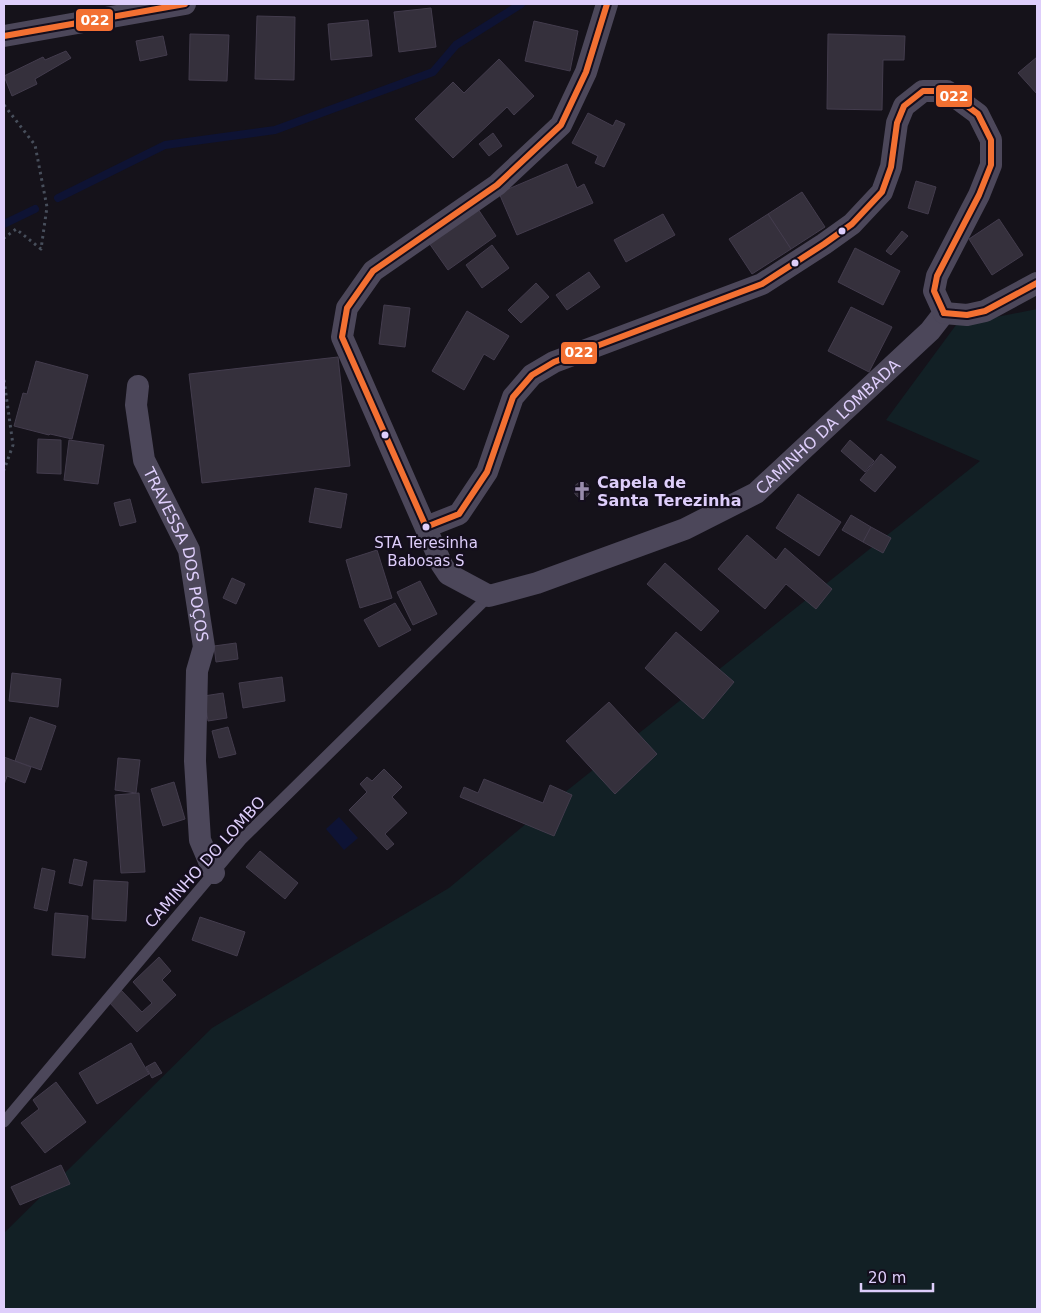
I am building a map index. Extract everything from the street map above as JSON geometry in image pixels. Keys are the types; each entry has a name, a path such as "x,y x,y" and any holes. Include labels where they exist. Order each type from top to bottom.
{"street":[{"path":"4,36 185,4"},
{"path":"489,596 448,574 442,565 342,337 346,308 373,271 497,185 560,125 586,72 607,4"},
{"path":"426,527 459,514 469,500 487,472 513,397 532,376 554,362 762,284 852,224 882,192 891,166 897,123 904,106 923,91 947,91 978,114 991,140 991,165 938,276 934,291 944,313 967,315 985,311 1037,283"},
{"name":"CAMINHO DA LOMBADA","path":"489,596 537,583 685,529 756,492 930,331 944,313"},
{"name":"TRAVESSA DOS POÇOS","path":"138,386 136,405 144,460 189,550 204,647 197,671 195,761 200,840 214,873"}],"lane":[{"name":"CAMINHO DO LOMBO","path":"4,1122 242,839 489,596"}],"path":[{"path":"4,105 35,145 47,207 41,249 16,229 4,238"},
{"path":"4,380 13,445 4,470"}],"shaded area":[{"path":"1037,309 1037,1309 4,1309 4,1233 212,1028 449,888 539,813 980,461 886,420 956,325"}],"water":[{"path":"339,817 358,838 344,850 326,829"}],"building":[{"path":"431,8 436,47 399,52 394,12"},
{"path":"257,16 295,17 294,80 255,79"},
{"path":"368,20 372,56 331,60 328,24"},
{"path":"534,21 578,31 570,71 525,61"},
{"path":"190,34 229,35 227,81 189,80"},
{"path":"828,34 905,36 904,60 883,60 882,110 827,109"},
{"path":"163,36 167,55 140,61 136,41"},
{"path":"66,51 71,58 35,79 37,84 12,96 4,76 43,57 45,60"},
{"path":"1037,57 1037,94 1018,73"},
{"path":"499,59 534,96 514,115 507,107 453,158 415,119 453,82 464,93"},
{"path":"588,113 613,126 616,120 625,124 604,167 595,163 598,156 572,143"},
{"path":"493,133 502,146 489,156 479,144"},
{"path":"567,164 577,188 584,184 593,203 517,235 499,193"},
{"path":"916,181 936,187 928,214 908,208"},
{"path":"802,192 825,227 791,249 768,214"},
{"path":"478,209 496,236 448,270 429,243"},
{"path":"663,214 675,235 626,262 614,240"},
{"path":"768,214 791,249 752,274 729,239"},
{"path":"999,219 1023,255 992,275 969,239"},
{"path":"902,231 908,236 891,255 886,251"},
{"path":"492,245 509,268 482,288 466,265"},
{"path":"855,248 900,271 883,305 838,282"},
{"path":"589,272 600,287 567,310 556,295"},
{"path":"536,283 549,297 521,323 508,310"},
{"path":"384,305 410,308 405,347 379,344"},
{"path":"851,307 892,327 869,372 828,351"},
{"path":"467,311 509,336 494,360 484,354 464,390 432,371"},
{"path":"338,357 350,466 202,483 189,374"},
{"path":"36,361 88,375 72,439 14,426 23,393 27,394"},
{"path":"38,439 61,440 61,474 37,473"},
{"path":"69,440 104,445 98,484 64,480"},
{"path":"850,440 874,461 865,472 841,451"},
{"path":"881,454 896,467 875,492 860,480"},
{"name":"Capela de Santa Terezinha","path":"579,482 585,482 590,487 588,496 579,498 574,493 574,487"},
{"path":"315,488 347,494 341,528 309,522"},
{"path":"798,494 841,522 819,556 776,528"},
{"path":"130,499 136,522 120,526 114,503"},
{"path":"851,515 871,527 863,542 842,530"},
{"path":"871,527 891,538 883,553 863,542"},
{"path":"747,535 776,560 785,548 832,589 816,609 786,584 765,609 718,569"},
{"path":"377,550 392,598 360,608 346,560"},
{"path":"665,563 719,611 701,631 647,584"},
{"path":"232,578 245,584 236,604 223,598"},
{"path":"420,581 437,614 413,625 397,592"},
{"path":"395,603 411,630 379,647 364,620"},
{"path":"676,632 734,682 703,719 645,668"},
{"path":"236,643 238,659 216,662 214,646"},
{"path":"12,673 61,679 58,707 9,701"},
{"path":"282,677 285,701 243,708 239,683"},
{"path":"223,693 227,718 208,721 204,696"},
{"path":"609,702 657,754 615,794 566,741"},
{"path":"30,717 56,726 41,770 15,761"},
{"path":"228,727 236,754 219,758 212,731"},
{"path":"4,757 31,767 25,783 7,776 4,785"},
{"path":"118,758 140,760 136,793 115,790"},
{"path":"384,769 402,787 392,797 407,813 385,834 394,844 387,850 349,810 367,792 360,784 367,777 372,781"},
{"path":"484,779 543,803 550,785 572,795 554,836 460,797 464,787 478,793"},
{"path":"174,782 185,819 163,826 151,789"},
{"path":"139,793 145,872 121,873 115,795"},
{"path":"260,851 298,883 285,899 246,867"},
{"path":"74,859 87,862 82,886 69,883"},
{"path":"42,868 55,871 47,911 34,908"},
{"path":"94,880 128,882 126,921 92,919"},
{"path":"55,913 88,916 85,958 52,955"},
{"path":"200,917 245,932 237,956 192,940"},
{"path":"159,957 171,971 162,980 176,995 137,1032 108,1001 120,989 142,1012 152,1003 133,982"},
{"path":"131,1043 149,1074 97,1104 79,1073"},
{"path":"155,1062 162,1073 152,1078 146,1067"},
{"path":"56,1082 86,1122 45,1153 21,1123 39,1109 33,1100"},
{"path":"61,1165 70,1184 20,1205 11,1187"}],"waterway":[{"path":"58,198 165,145 275,130 433,72 456,45 521,4"},
{"path":"4,224 35,209"}],"transit line":[{"name":"022","path":"4,36 185,4"},
{"name":"022","path":"426,527 342,337 347,308 373,271 497,185 561,125 586,72 607,4"},
{"name":"022","path":"426,527 459,514 487,472 513,397 532,375 554,362 762,284 852,224 882,192 891,167 897,123 904,106 923,91 947,91 978,114 991,140 991,165 979,195 937,276 934,291 944,313"},
{"name":"022","path":"944,313 967,315 985,311 1037,283"}],"place":[{"name":"Capela de Santa Terezinha","path":"582,491"},
{"name":"STA Teresinha Babosas S","path":"426,527"}]}
